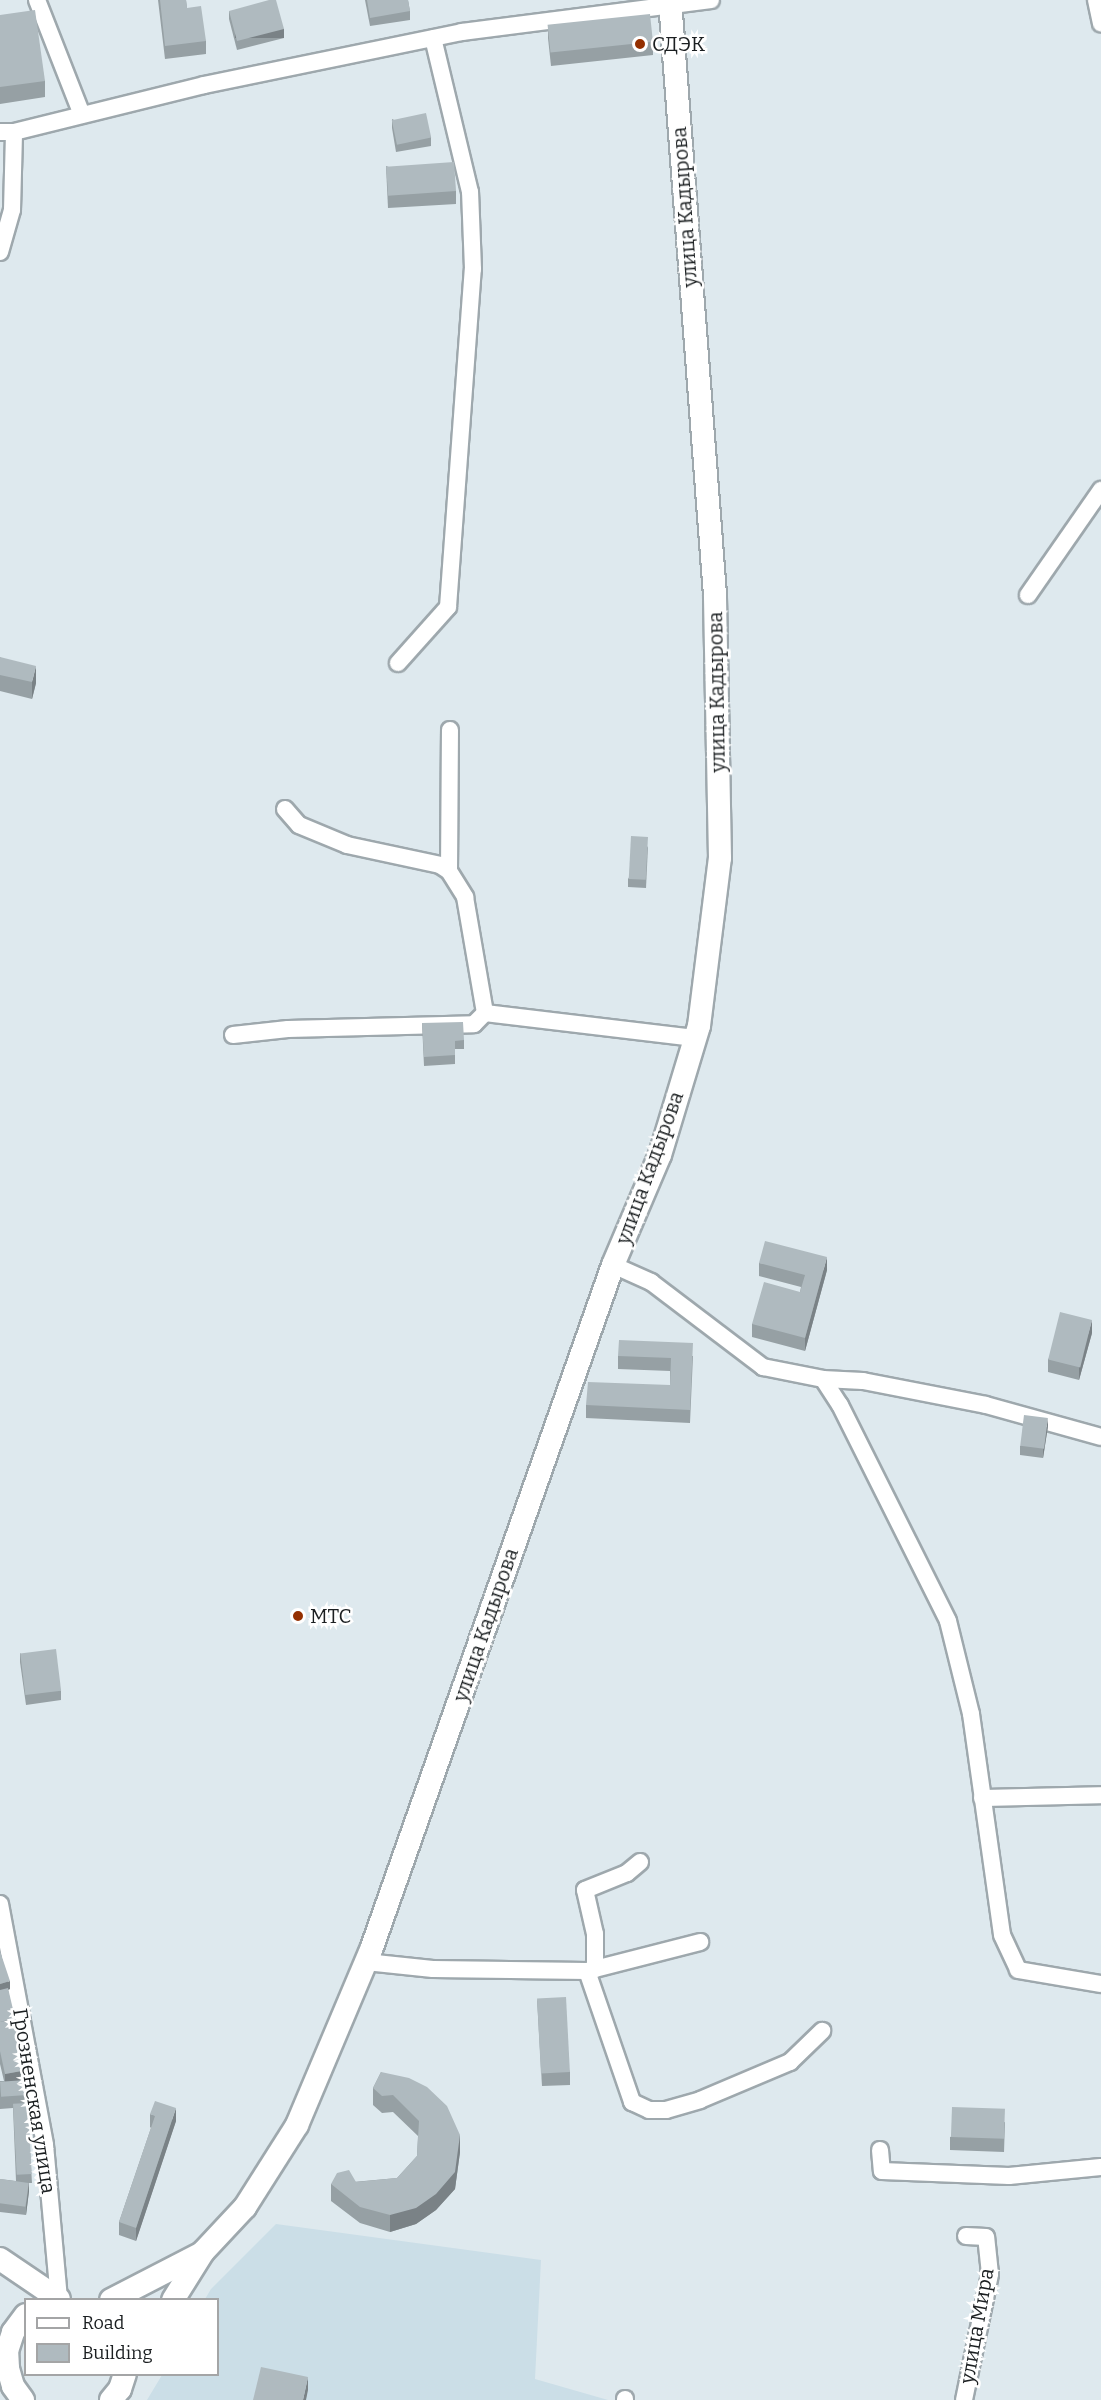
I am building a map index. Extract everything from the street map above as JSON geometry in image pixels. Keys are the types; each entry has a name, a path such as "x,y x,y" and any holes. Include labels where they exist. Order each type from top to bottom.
{"street":[{"path":"37,0 82,115"},
{"path":"0,252 12,210 7,132 204,85 433,38 670,2 711,0"},
{"path":"1096,0 1101,23"},
{"name":"улица Кадырова","path":"174,2298 203,2252 245,2207 297,2125 366,1962 613,1265 660,1155 696,1038 720,858 715,595 670,2"},
{"path":"398,663 448,607 473,269 470,192 433,38"},
{"path":"1028,595 1101,490"},
{"path":"449,871 450,730"},
{"path":"285,809 299,825 347,845 440,865 449,871 465,897 484,1013"},
{"path":"484,1013 696,1038"},
{"path":"233,1035 288,1029 474,1023 484,1013"},
{"path":"613,1265 651,1282 763,1367 824,1379 863,1381 986,1405 1101,1437"},
{"path":"824,1379 840,1405 948,1621 971,1714 1002,1935 1018,1970 1101,1984"},
{"path":"982,1798 1101,1795"},
{"path":"640,1862 627,1874 585,1890 595,1935 591,1970 633,2102 649,2110 666,2110 700,2100 790,2061 822,2031"},
{"name":"Грозненская улица","path":"0,1904 45,2145 64,2298"},
{"path":"366,1962 433,1969 591,1970 700,1942"},
{"path":"880,2150 882,2171 1009,2176 1101,2167"},
{"name":"улица Мира","path":"964,2400 990,2274 986,2237 966,2236"},
{"name":"улица Кадырова","path":"115,2298 203,2252"},
{"path":"0,2259 62,2298"},
{"path":"17,2395 8,2368 4,2345 24,2318"}],"shaded area":[{"path":"276,2224 541,2260 535,2379 608,2400 147,2400 161,2376 219,2376 219,2298 206,2298 211,2289"}],"building":[{"path":"160,0 186,0 187,8 201,6 206,41 165,46"},
{"path":"276,0 284,29 237,41 229,11"},
{"path":"367,0 408,0 410,11 370,18"},
{"path":"35,10 45,81 0,87 0,15"},
{"path":"650,14 653,42 550,53 548,25"},
{"path":"426,113 431,137 397,145 392,120"},
{"path":"454,162 456,191 388,196 386,167"},
{"path":"0,657 36,666 32,682 0,675"},
{"path":"631,836 648,837 646,880 629,879"},
{"path":"463,1022 464,1040 455,1041 455,1055 424,1057 422,1023"},
{"path":"765,1241 827,1257 805,1338 752,1324 764,1282 800,1292 805,1275 759,1263"},
{"path":"1060,1312 1092,1320 1080,1368 1048,1360"},
{"path":"619,1340 693,1343 690,1410 586,1405 588,1382 670,1385 671,1358 618,1356"},
{"path":"1024,1415 1048,1418 1044,1449 1020,1446"},
{"path":"56,1649 61,1691 25,1695 20,1653"},
{"path":"0,1951 10,1981 0,1984"},
{"path":"8,1988 15,2018 0,2022 0,1990"},
{"path":"566,1997 570,2072 541,2073 537,1999"},
{"path":"16,2019 27,2070 5,2074 0,2051 0,2022"},
{"path":"381,2072 409,2078 427,2087 447,2106 460,2135 455,2172 436,2194 416,2208 390,2215 360,2207 331,2184 337,2173 349,2170 356,2182 397,2178 417,2156 419,2121 393,2095 382,2096 373,2088"},
{"path":"26,2080 27,2095 1,2097 0,2082"},
{"path":"155,2101 176,2108 136,2228 119,2222 155,2116 150,2114"},
{"path":"28,2103 32,2174 17,2175 13,2104"},
{"path":"952,2107 1005,2109 1004,2139 951,2137"},
{"path":"0,2179 29,2183 25,2207 0,2203"},
{"path":"261,2367 308,2377 303,2400 253,2400"}],"place":[{"name":"СДЭК","path":"640,44"},
{"name":"МТС","path":"298,1616"}]}
